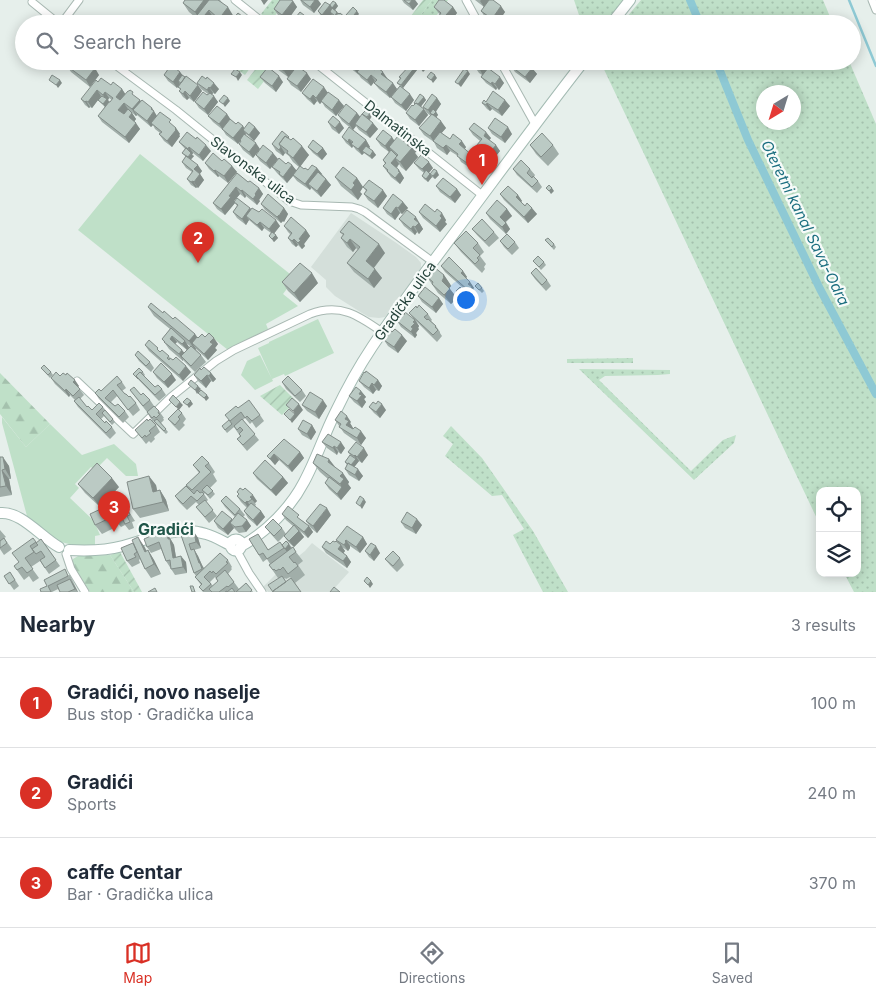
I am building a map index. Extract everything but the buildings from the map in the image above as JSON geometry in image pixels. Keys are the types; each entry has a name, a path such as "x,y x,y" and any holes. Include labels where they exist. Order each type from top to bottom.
{"street":[{"path":"67,15 79,0"},
{"path":"235,0 254,15"},
{"path":"466,0 474,15"},
{"path":"618,15 630,0"},
{"path":"872,0 876,10"},
{"path":"32,2 49,15"},
{"name":"Slavonska ulica","path":"122,70 176,110 289,201 301,205 352,207 359,209 375,218 433,262"},
{"name":"Dalmatinska","path":"324,70 482,195"},
{"path":"505,70 535,124"},
{"name":"Gradička ulica","path":"236,547 257,536 288,505 301,488 352,380 382,332 482,195 577,70"},
{"path":"77,381 133,434 171,397 216,361 234,350 310,314 328,309 339,309 355,315 382,332"},
{"path":"0,514 9,513 19,517 65,550 114,548 179,531 193,531 206,534 236,547 248,573 262,592"},
{"path":"65,550 71,569 86,592"}],"shaded area":[{"path":"351,213 416,257 421,263 421,268 385,317 369,317 335,296 326,287 326,280 311,267"},
{"path":"312,543 349,572 331,592 268,592 263,587 305,551"}],"green space":[{"path":"272,0 287,0 275,15 261,14"},
{"path":"423,0 432,0 421,15 412,15"},
{"path":"432,0 448,0 437,15 421,15"},
{"path":"574,0 627,0 614,15 579,15"},
{"path":"641,0 823,0 829,15 628,15"},
{"path":"238,70 249,70 245,75"},
{"path":"255,70 273,70 258,89 247,80"},
{"path":"604,70 853,70 876,124 876,592 854,592 846,577 861,577 861,487 816,487 816,517"},
{"path":"140,154 295,278 283,294 298,306 266,324 268,329 228,350 78,230"},
{"path":"318,319 334,353 285,376 284,374 272,379 258,348"},
{"path":"260,355 273,381 255,390 241,375 247,361"},
{"path":"633,358 633,363 567,363 567,359"},
{"path":"579,369 670,370 670,374 605,376 599,380 691,471 723,440 736,435 734,443 694,480"},
{"path":"0,373 50,424 26,447 0,414"},
{"path":"280,385 296,401 282,415 260,396"},
{"path":"2,417 26,447 50,424 82,455 114,444 136,464 138,476 126,476 107,458 95,470 91,467 75,484 79,488 70,498 94,521 100,535 95,536 95,546 77,546 61,542 51,537 27,516"},
{"path":"451,426 482,458 533,531 568,592 543,592 513,535 524,529 502,495 492,496 445,456 453,444 443,436"},
{"path":"120,552 142,592 134,592 110,555"},
{"path":"110,555 134,592 90,592 72,564 73,559 78,556"}],"waterway":[{"name":"Oteretni kanal Sava-Odra","path":"690,0 696,15"},
{"path":"849,0 855,15"},
{"path":"861,29 876,66"},
{"name":"Oteretni kanal Sava-Odra","path":"720,70 748,140 820,289 876,394"}],"place":[{"name":"Gradići, novo naselje","path":"482,185"},
{"name":"Gradići","path":"198,263"},
{"name":"caffe Centar","path":"114,532"}],"district":[{"name":"Gradići","path":"166,529"}]}
